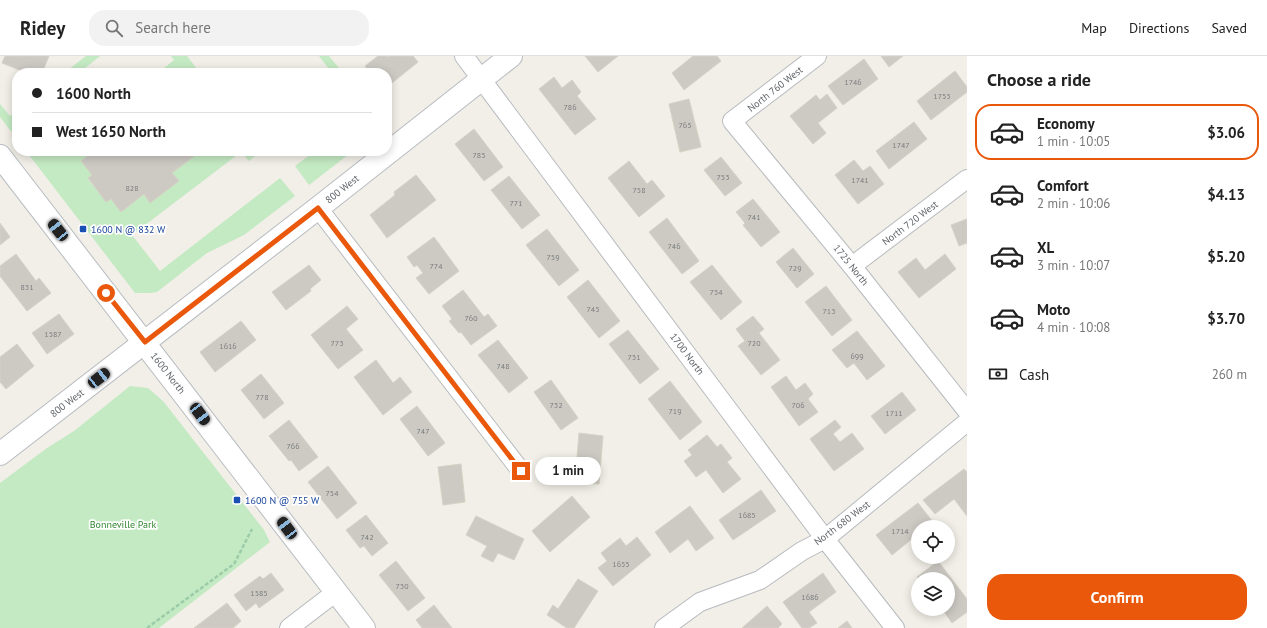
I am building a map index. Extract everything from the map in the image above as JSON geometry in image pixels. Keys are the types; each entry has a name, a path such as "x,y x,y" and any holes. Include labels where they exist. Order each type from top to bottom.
{"street":[{"name":"1700 North","path":"464,56 825,539 895,628"},
{"name":"800 West","path":"392,150 511,56"},
{"name":"North 760 West","path":"732,121 817,56"},
{"name":"1725 North","path":"732,121 852,266 967,411"},
{"name":"1600 North","path":"0,156 145,342 364,628"},
{"name":"800 West","path":"0,454 384,156"},
{"name":"North 720 West","path":"852,266 967,179"},
{"path":"318,208 521,471"},
{"name":"North 680 West","path":"664,628 700,602 760,580 802,552 825,539 967,422"},
{"path":"289,628 336,592"}],"path":[{"path":"147,628 234,564 252,530"}],"green space":[{"path":"86,56 100,56 85,68 70,68"},
{"path":"171,56 187,56 196,68 164,68 174,60"},
{"path":"319,56 329,56 339,68 328,68"},
{"path":"0,104 10,116 12,114 12,133 0,117"},
{"path":"30,156 94,156 92,175 88,179 106,202 111,199 121,212 144,194 150,202 178,181 172,173 194,156 236,156 132,235 160,271 280,178 295,196 244,235 207,253 157,292 135,293"},
{"path":"245,156 255,156 249,161"},
{"path":"308,156 347,156 309,185 295,166"},
{"name":"Bonneville Park","path":"130,386 148,388 163,401 264,530 270,542 159,628 0,628 0,483 47,448 74,431"}],"building":[{"path":"5,56 49,56 44,68 14,68 2,63"},
{"path":"378,56 413,56 418,62 392,83 392,68 367,68 365,66"},
{"path":"585,56 618,56 598,72"},
{"path":"693,56 717,56 721,61 684,90 672,73"},
{"path":"881,56 903,56 889,67"},
{"path":"864,59 878,79 843,105 828,86"},
{"path":"955,71 967,87 967,92 931,120 917,101"},
{"path":"554,77 562,88 572,80 581,92 577,96 596,119 575,135 539,89"},
{"path":"827,94 837,108 818,123 826,133 813,144 790,116 816,95 820,100"},
{"path":"689,99 701,147 680,152 669,104"},
{"path":"914,122 927,139 889,169 876,151"},
{"path":"474,129 503,167 484,181 455,144"},
{"path":"88,156 194,156 172,173 179,181 150,203 144,194 121,212 111,199 106,202 88,178 92,175 81,161"},
{"path":"721,157 742,183 725,196 704,170"},
{"path":"854,160 863,171 870,166 884,184 858,204 835,175"},
{"path":"629,161 647,184 652,180 665,196 639,217 608,178"},
{"path":"416,175 436,200 387,238 370,215 395,195 394,192"},
{"path":"509,176 540,215 522,229 491,190"},
{"path":"753,199 780,232 761,247 743,225 745,223 736,212"},
{"path":"667,218 699,261 682,274 649,232"},
{"path":"967,219 967,243 959,246 951,225"},
{"path":"0,223 10,237 0,245"},
{"path":"547,229 579,270 559,286 526,245"},
{"path":"434,237 459,271 429,294 416,278 423,273 417,265 414,267 407,257"},
{"path":"793,248 814,274 797,288 776,262"},
{"path":"16,254 36,281 39,278 51,293 27,311 0,276 0,266"},
{"path":"945,254 956,269 919,298 898,272 916,258 925,270"},
{"path":"309,265 321,280 310,289 311,291 286,310 272,292"},
{"path":"712,265 742,302 721,320 690,282"},
{"path":"588,280 620,321 599,338 567,297"},
{"path":"826,286 852,320 832,336 805,302"},
{"path":"463,290 484,317 488,314 497,326 471,345 461,332 459,333 449,321 452,319 442,306"},
{"path":"347,306 358,319 346,329 363,350 338,369 311,335"},
{"path":"59,314 74,334 47,354 32,333"},
{"path":"753,316 764,329 759,333 780,360 761,375 738,346 745,341 736,329"},
{"path":"241,321 256,340 215,372 200,352"},
{"path":"628,330 659,369 640,384 609,344"},
{"path":"857,331 885,366 867,380 854,363 847,368 832,350"},
{"path":"498,340 528,378 509,393 478,355"},
{"path":"17,344 34,366 6,389 0,382 0,357"},
{"path":"376,360 393,383 400,377 412,392 383,415 354,377"},
{"path":"261,374 284,403 264,419 241,390"},
{"path":"786,376 796,390 805,383 813,394 808,399 818,412 799,426 771,387"},
{"path":"551,380 578,418 561,430 534,392"},
{"path":"670,381 702,422 680,440 648,399"},
{"path":"902,392 916,410 885,434 871,416"},
{"path":"417,406 445,443 428,456 400,419"},
{"path":"289,420 318,457 299,471 269,436"},
{"path":"835,420 841,427 833,434 840,442 852,433 864,449 834,471 810,439"},
{"path":"579,433 603,436 599,484 575,482"},
{"path":"707,435 717,447 721,444 732,458 727,462 741,479 723,493 706,470 696,477 684,461 692,455 688,450"},
{"path":"461,464 465,502 443,505 438,467"},
{"path":"328,466 357,503 337,519 308,482"},
{"path":"964,469 967,472 967,516 954,499 935,514 923,500"},
{"path":"761,490 776,511 733,540 719,520"},
{"path":"572,496 590,517 550,552 532,531"},
{"path":"918,503 931,520 911,520 911,540 892,555 876,535"},
{"path":"690,506 714,538 696,551 688,539 670,553 655,532"},
{"path":"366,515 388,543 372,556 364,546 360,548 346,530"},
{"path":"476,516 524,539 514,560 498,553 493,562 481,556 487,546 466,535"},
{"path":"637,537 651,555 613,586 598,568 607,561 601,553 620,538 626,546"},
{"path":"396,561 425,598 408,611 379,575"},
{"path":"934,564 940,564 946,572 924,572"},
{"path":"271,573 284,590 259,608 256,603 246,611 234,595 260,576 263,579"},
{"path":"823,573 836,592 809,612 817,623 809,628 802,628 783,602"},
{"path":"578,579 598,591 574,628 567,628 547,615 553,605 558,609"},
{"path":"955,583 967,599 967,612 952,623 947,616 955,616"},
{"path":"227,603 241,621 233,628 194,628"},
{"path":"434,605 452,628 422,628 416,620"},
{"path":"767,606 782,624 778,628 742,628"},
{"path":"847,621 852,628 838,628"}],"place":[{"name":"1600 N @ 832 W","path":"83,229"},
{"name":"1600 N @ 755 W","path":"237,500"}],"route":[{"path":"106,293 145,342 318,208 521,471"}]}
